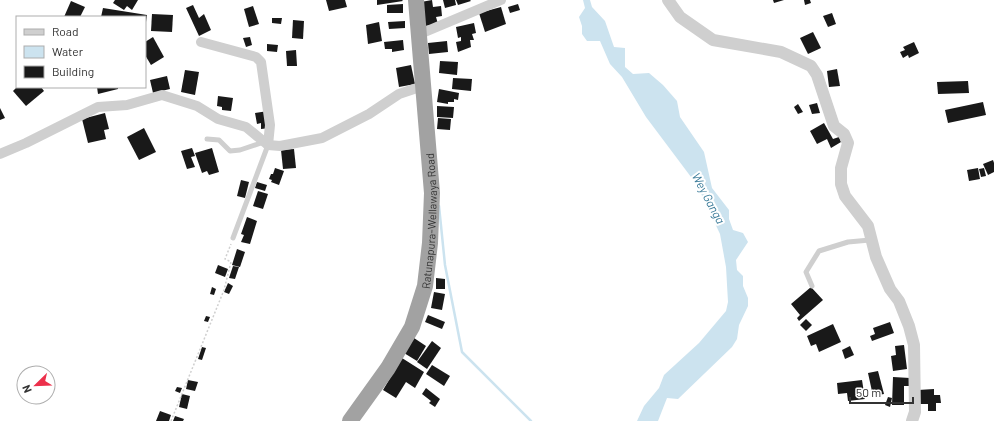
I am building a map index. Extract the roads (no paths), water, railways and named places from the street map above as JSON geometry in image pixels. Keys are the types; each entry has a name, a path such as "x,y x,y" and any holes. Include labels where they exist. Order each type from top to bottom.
{"highway":[{"name":"Ratunapura-Wellawaya Road","path":"350,421 388,368 412,327 425,286 430,243 432,193 416,0"}],"street":[{"path":"420,34 501,0"},
{"path":"668,0 680,16 713,40 781,52 811,66 817,75 834,126 844,134 848,143 841,168 840,184 845,196 868,226 876,257 890,288 899,301 911,332 914,345 914,412 912,421"},
{"path":"201,42 256,57 261,62 270,125 266,143"},
{"path":"0,154 26,143 98,107 127,105 162,96 197,106 218,119 246,127 266,143 280,146 322,138 369,114 399,94 423,86"}],"lane":[{"path":"207,139 219,140 230,151 266,143"},
{"path":"233,238 266,143"},
{"path":"812,286 806,272 819,251 848,242 872,240"}],"water":[{"name":"Wey Ganga","path":"583,0 590,0 592,7 605,21 614,47 625,48 625,67 633,74 649,73 663,85 677,101 680,117 704,152 712,188 729,210 729,219 733,230 743,233 748,242 736,260 737,270 743,276 743,286 748,298 748,306 739,325 737,339 732,347 678,399 667,398 658,421 637,421 644,406 659,388 664,375 699,343 726,311 728,302 726,267 720,234 697,185 646,117 622,77 610,64 600,41 587,41 582,34 582,26 579,17 585,8"}],"waterway":[{"path":"439,206 445,265 462,352 531,421"}]}
